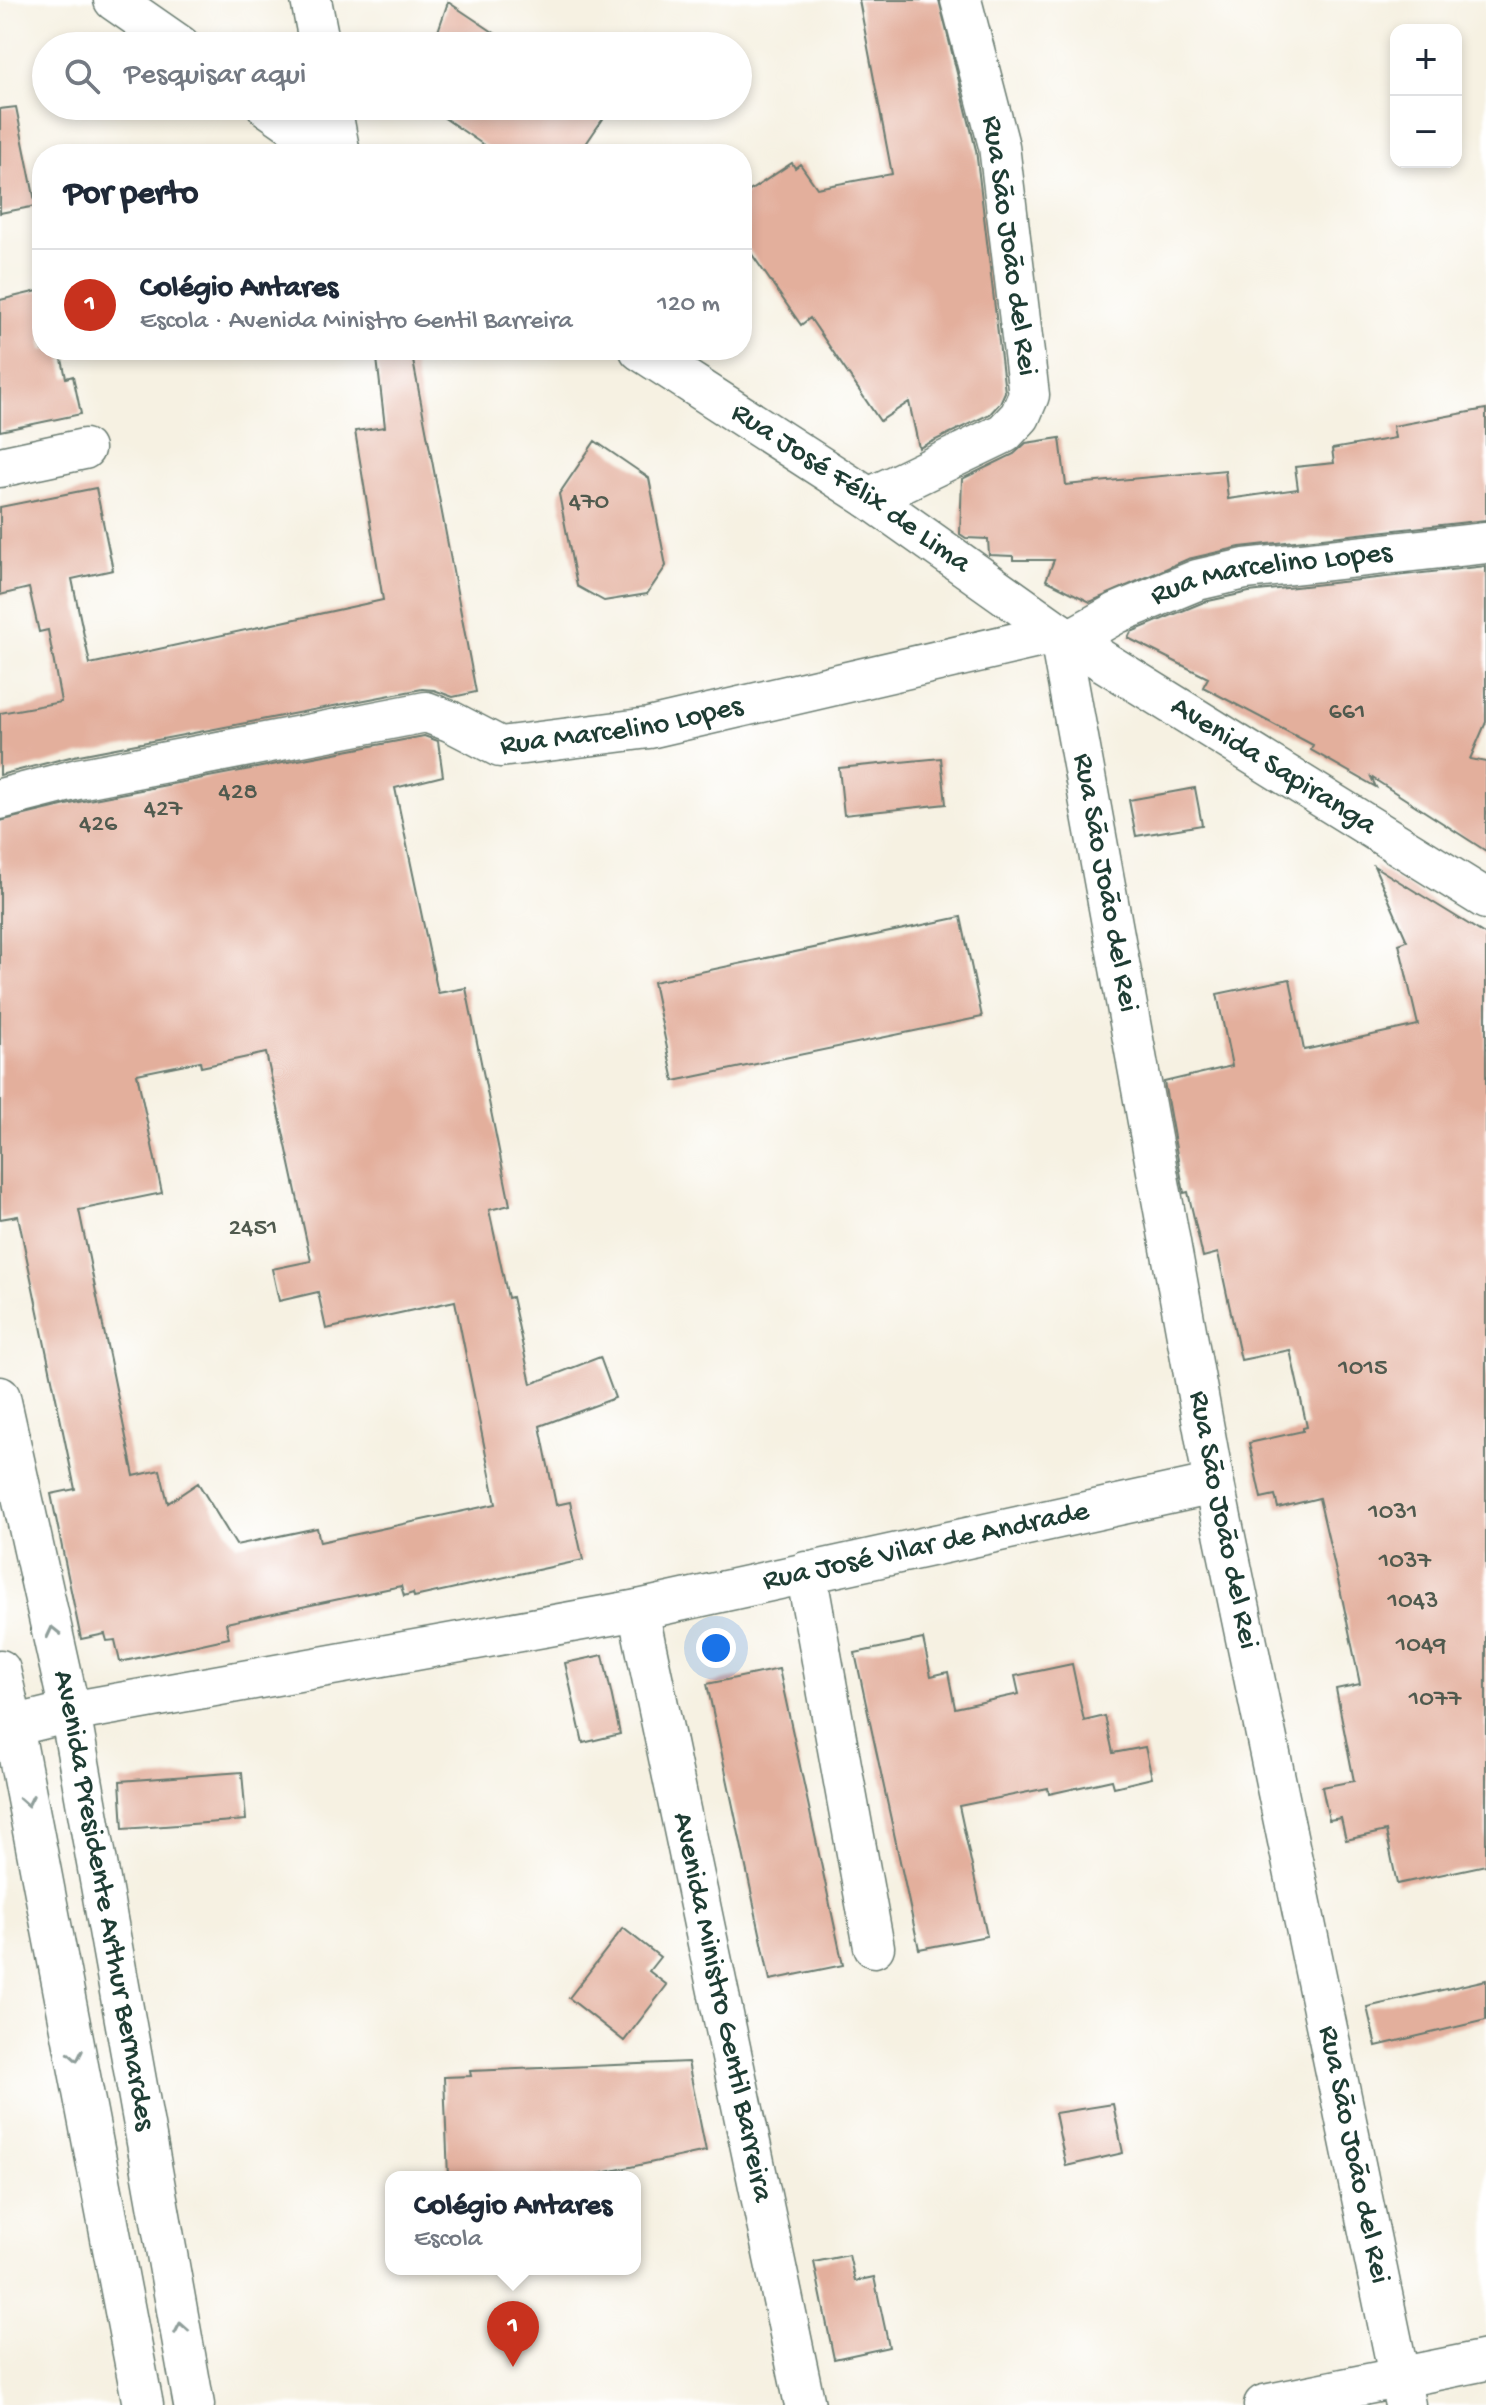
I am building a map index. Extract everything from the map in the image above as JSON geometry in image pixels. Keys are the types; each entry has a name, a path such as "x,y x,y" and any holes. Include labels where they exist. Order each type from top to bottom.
{"street":[{"path":"114,0 160,32"},
{"path":"311,0 317,32"},
{"name":"Rua São João del Rei","path":"869,498 1004,433 1020,416 1029,395 999,146 961,0"},
{"path":"288,120 323,144"},
{"path":"333,120 337,144"},
{"name":"Rua José Félix de Lima","path":"655,360 869,498 1064,636"},
{"path":"0,467 84,449"},
{"name":"Rua Marcelino Lopes","path":"0,799 78,779 426,712 500,747 649,728 1064,636 1197,580 1245,569 1486,543"},
{"name":"Rua São João del Rei","path":"1064,636 1214,1484 1402,2392"},
{"name":"Avenida Sapiranga","path":"1064,636 1486,899"},
{"name":"Avenida Presidente Arthur Bernardes","path":"0,1397 70,1712 194,2405"},
{"name":"Rua José Vilar de Andrade","path":"70,1712 638,1610 1214,1484"},
{"path":"806,1572 874,1947"},
{"name":"Avenida Ministro Gentil Barreira","path":"638,1610 805,2405"},
{"name":"Avenida Presidente Arthur Bernardes","path":"0,1670 6,1728 143,2405"},
{"path":"6,1728 70,1712"},
{"path":"1264,2405 1402,2392 1486,2360"}],"building":[{"path":"859,0 939,0 976,150 1005,392 990,414 919,448 909,402 880,421 810,318 801,325 752,254 752,189 792,163 795,168 800,164 817,188 892,174"},
{"path":"448,2 493,32 438,32"},
{"path":"16,107 32,186 32,207 0,213 0,109"},
{"path":"447,120 602,120 586,144 482,144"},
{"path":"32,292 32,360 62,360 66,378 73,376 81,414 0,431 0,300"},
{"path":"377,360 413,360 476,692 453,697 422,689 74,756 0,775 0,713 61,702 48,630 39,632 29,588 0,595 0,507 96,488 113,570 72,579 90,664 383,600 355,431 385,427"},
{"path":"1486,409 1486,520 1240,547 1188,559 1090,602 1046,580 1054,560 1013,560 1013,556 989,555 988,539 966,538 960,534 962,479 1014,454 1026,443 1060,438 1066,485 1225,470 1228,499 1298,489 1295,467 1334,463 1332,449 1395,438 1393,426"},
{"path":"595,441 649,478 666,566 647,594 604,601 577,586 559,494"},
{"path":"1486,566 1486,722 1470,759 1486,762 1486,851 1371,777 1376,787 1311,750 1313,745 1203,687 1208,678 1128,638 1131,632 1204,602 1249,592"},
{"path":"424,736 438,741 443,776 395,788 438,993 466,988 510,1205 489,1210 531,1384 600,1357 615,1398 540,1426 556,1505 570,1502 583,1560 414,1597 413,1593 404,1596 401,1586 226,1623 229,1638 120,1662 115,1640 107,1641 105,1634 81,1639 51,1494 75,1489 18,1216 0,1219 0,821 83,801","holes":["266,1053 311,1261 272,1269 279,1301 318,1292 326,1329 455,1301 496,1504 320,1542 317,1528 236,1545 198,1483 168,1503 160,1470 134,1476 79,1210 162,1193 137,1074 200,1061 201,1067"]},
{"path":"941,758 946,804 844,815 839,768"},
{"path":"1195,788 1202,825 1136,836 1129,800"},
{"path":"1374,866 1486,935 1486,1865 1397,1884 1386,1831 1346,1840 1341,1818 1329,1820 1322,1787 1354,1781 1336,1689 1360,1684 1343,1602 1319,1498 1278,1508 1275,1495 1261,1498 1249,1443 1303,1431 1307,1427 1290,1350 1241,1360 1218,1253 1203,1257 1188,1192 1184,1193 1164,1082 1232,1066 1217,994 1290,979 1304,1050 1418,1025 1399,944 1407,941"},
{"path":"961,917 982,1017 674,1081 653,982"},
{"path":"923,1639 931,1676 948,1672 955,1708 1019,1694 1015,1676 1072,1664 1084,1721 1105,1716 1113,1753 1145,1747 1152,1778 1114,1787 1112,1780 1049,1794 1048,1788 959,1806 987,1936 919,1949 855,1653"},
{"path":"603,1655 620,1734 583,1743 565,1663"},
{"path":"779,1669 843,1965 770,1980 707,1684"},
{"path":"242,1772 246,1820 123,1829 120,1781"},
{"path":"623,1928 660,1957 649,1971 667,1985 624,2041 569,1998"},
{"path":"1486,1980 1486,2020 1376,2046 1367,2007"},
{"path":"688,2062 706,2151 611,2171 448,2171 444,2077 471,2076 470,2071"},
{"path":"1113,2104 1123,2153 1066,2166 1055,2113"},
{"path":"849,2255 855,2281 874,2277 889,2347 834,2359 814,2262"}],"place":[{"name":"Colégio Antares","path":"513,2367"}]}
